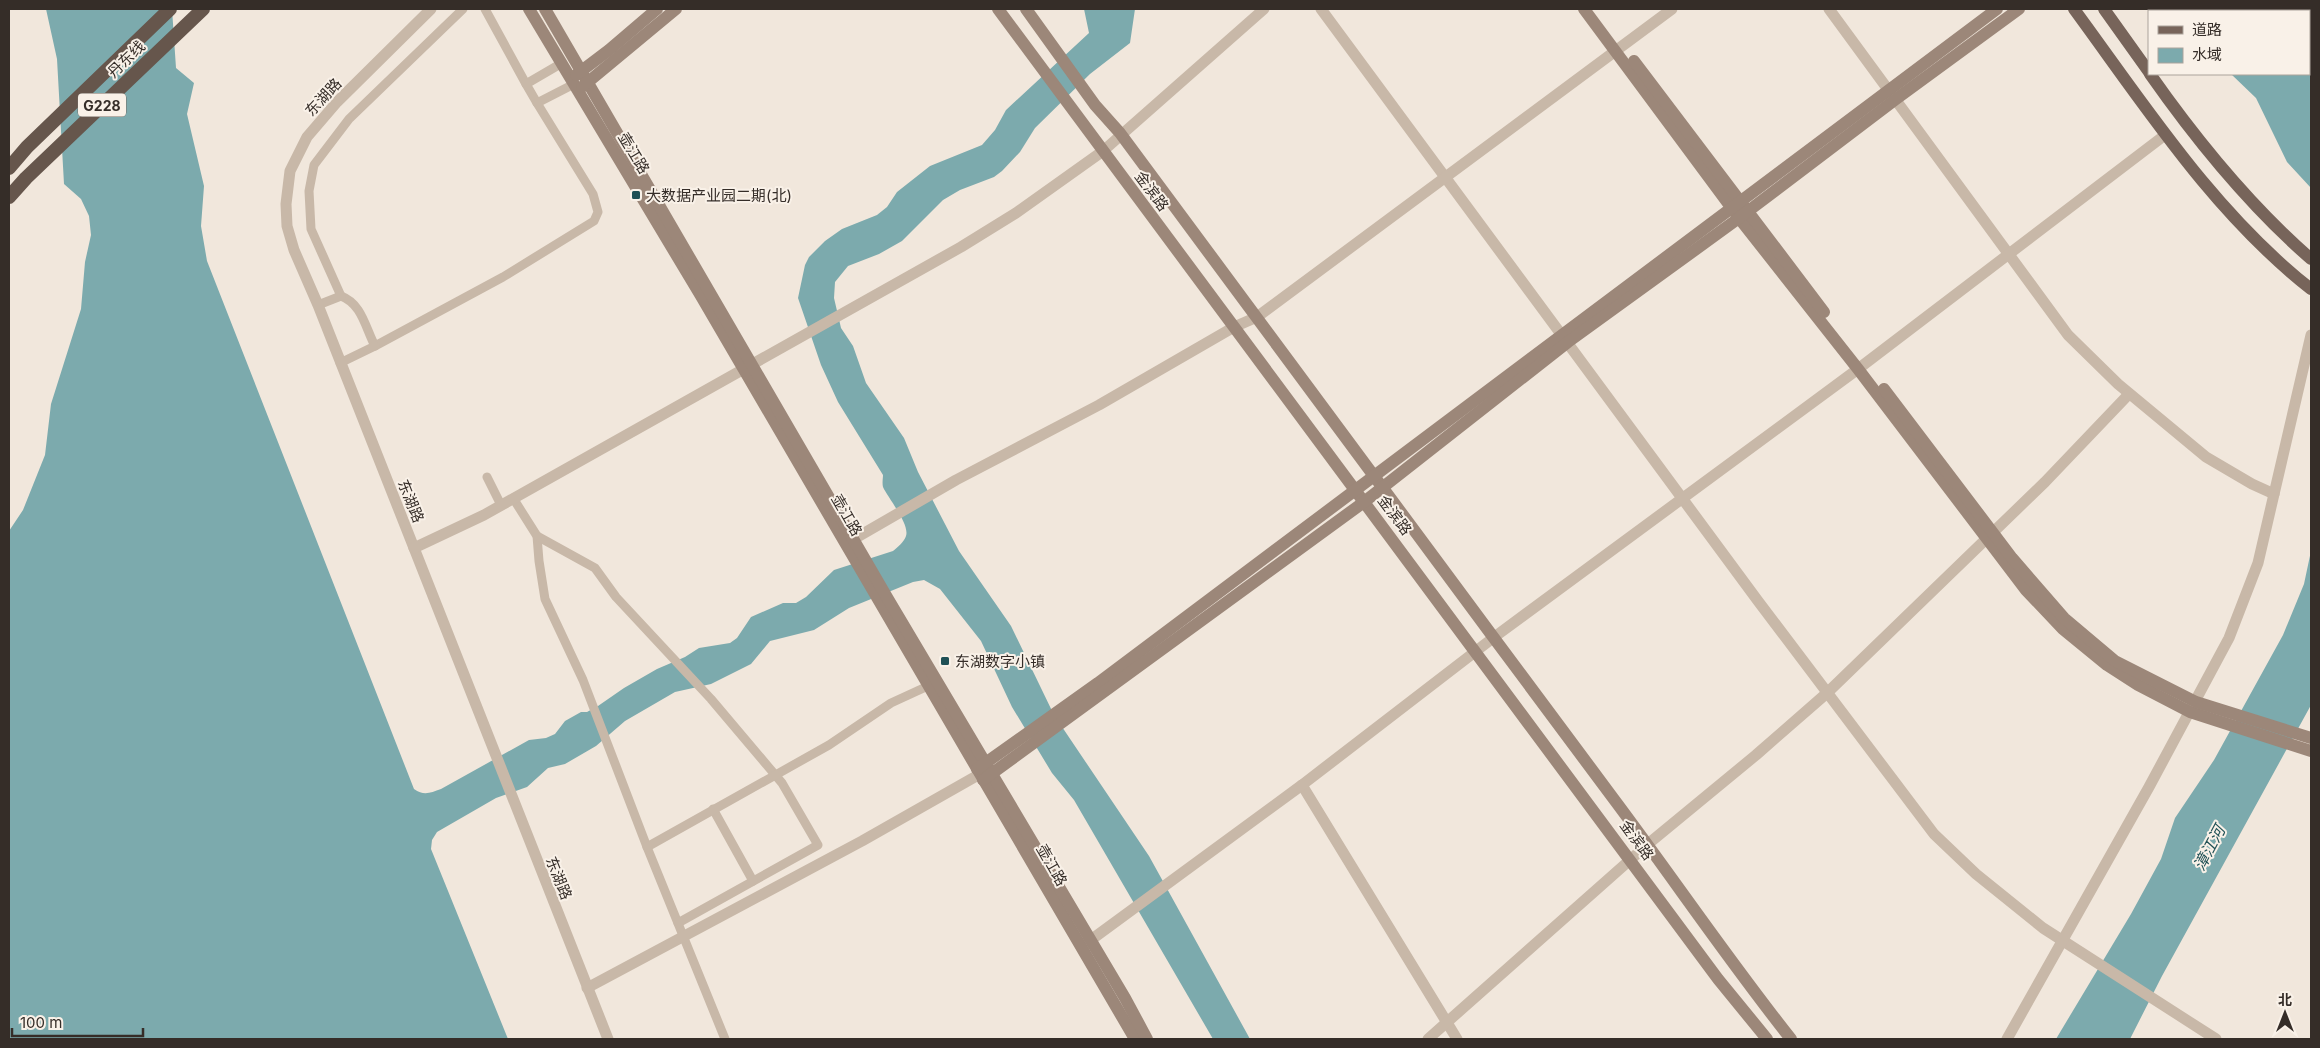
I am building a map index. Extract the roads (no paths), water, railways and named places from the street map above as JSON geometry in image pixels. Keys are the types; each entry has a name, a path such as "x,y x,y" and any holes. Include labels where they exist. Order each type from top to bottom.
{"highway":[{"name":"丹东线","path":"9,168 26,147 170,9"},
{"name":"丹东线","path":"9,197 26,178 203,9"}],"main road":[{"name":"壶江路","path":"529,9 562,63 578,84 747,366 983,772 1086,943 1147,1039"},
{"name":"壶江路","path":"546,9 582,70 578,84"},
{"path":"582,70 609,50 657,9"},
{"path":"578,84 676,9"},
{"name":"金滨路","path":"998,9 1477,651 1718,979 1767,1039"},
{"name":"金滨路","path":"1026,9 1095,105 1120,133 1373,477 1648,844 1756,995 1792,1039"},
{"path":"1584,9 1619,48"},
{"path":"1595,9 1619,48 1740,210 1989,534 2026,590 2063,629 2125,677 2193,707 2308,744"},
{"path":"1893,95 1997,9"},
{"path":"983,772 1018,757 1076,705 1373,477 1565,339 1893,95 2019,9"},
{"path":"2074,9 2165,135 2206,187 2260,245 2311,290"},
{"path":"2104,9 2148,72"},
{"path":"2150,75 2187,128 2249,199 2283,234 2311,259"},
{"path":"983,772 1011,745 1076,705 1364,502 1565,339"},
{"name":"壶江路","path":"884,601 928,686 983,772"},
{"path":"1600,818 1617,803"},
{"path":"1658,898 1676,885"},
{"name":"壶江路","path":"1086,943 1135,1039"}],"street":[{"name":"东湖路","path":"430,9 337,102 307,137 290,171 286,204 288,226 294,250 318,305 510,797 608,1039"},
{"path":"341,296 311,229 309,191 314,165 349,119 463,9"},
{"path":"340,363 503,277 597,218 598,212 593,194 537,103 485,9"},
{"path":"414,548 501,505 774,350 961,247 1016,213 1103,151 1120,133 1264,9"},
{"path":"1321,9 1682,498 1934,834 1985,881 2062,940 2216,1039"},
{"path":"852,547 876,524 1099,405 1234,326 1257,317 1672,9"},
{"path":"1829,9 2068,335 2129,394 2206,457 2252,484 2274,494"},
{"path":"526,84 562,63"},
{"path":"537,103 578,84"},
{"path":"1086,943 1302,785 1493,638 1861,367 2165,135"},
{"path":"318,305 341,296 351,300 357,306 375,346"},
{"path":"2007,1039 2193,707 2229,638 2258,562 2311,335"},
{"path":"1428,1039 1632,861 1648,844 1756,755 1827,693 1989,534 2045,482 2129,394"},
{"path":"486,477 501,505"},
{"path":"513,498 537,536 545,599 583,680 647,847 725,1039"},
{"path":"537,536 595,568 616,597 711,699 782,783 818,845 678,922"},
{"path":"647,847 774,774 829,745 891,703 928,686"},
{"path":"587,988 862,841 983,772"},
{"path":"1302,785 1457,1039"},
{"path":"713,809 753,881"}],"water":[{"path":"46,9 172,9 176,68 194,83 187,114 204,186 201,226 207,261 414,789 430,793 441,789 529,740 546,738 555,734 565,721 581,712 587,712 657,669 685,657 699,648 730,643 737,638 751,617 783,603 796,603 806,597 834,570 893,551 901,544 906,536 905,525 883,487 883,475 838,402 821,365 798,298 805,265 809,257 825,241 842,229 877,215 887,207 897,192 930,166 982,145 995,130 1006,110 1089,33 1084,9 1135,9 1130,43 1090,74 1035,128 1020,152 1002,171 994,177 960,190 943,200 902,241 879,254 848,266 835,282 834,298 841,328 853,346 866,383 904,438 918,472 959,551 1011,626 1054,715 1149,856 1250,1039 1213,1039 1074,800 1052,773 1012,707 981,641 940,589 924,580 913,582 849,608 814,630 770,641 751,664 711,684 675,692 625,721 596,746 565,764 548,768 527,787 496,798 437,832 432,840 431,849 508,1039 9,1039 9,531 23,510 45,455 51,404 81,309 85,262 91,235 89,216 81,199 64,184 57,59"},
{"path":"2310,71 2311,188 2287,162 2256,98 2232,75 2310,75"},
{"name":"漳江河","path":"2311,551 2311,705 2162,976 2130,1039 2056,1039 2131,914 2161,859 2175,818 2214,760 2283,635 2304,584"}],"place":[{"name":"大数据产业园二期(北)","path":"636,195"},
{"name":"东湖数字小镇","path":"945,661"}]}
